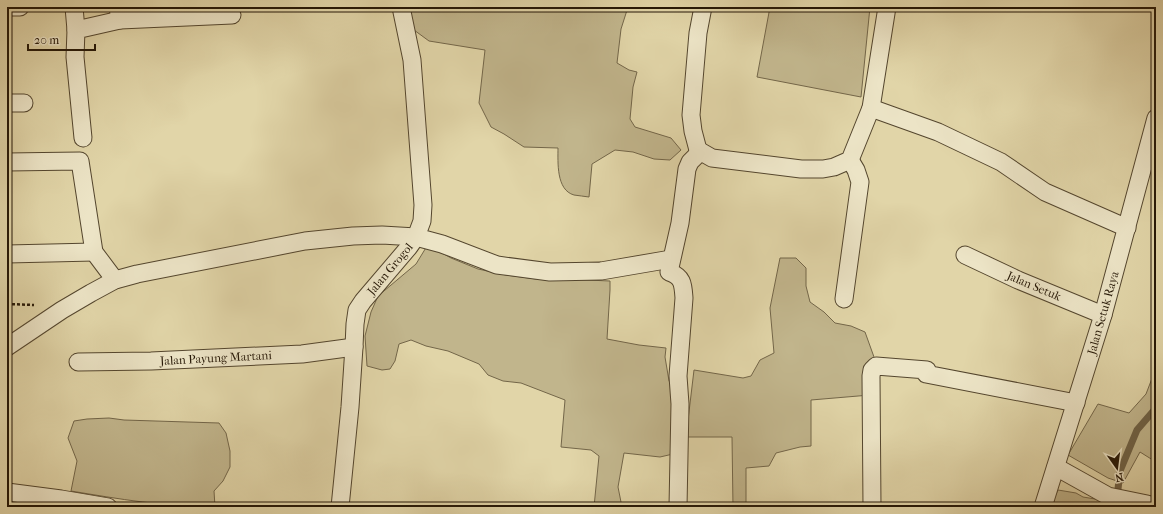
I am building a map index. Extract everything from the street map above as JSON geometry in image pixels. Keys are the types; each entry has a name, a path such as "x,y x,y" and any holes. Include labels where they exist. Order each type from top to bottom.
{"street":[{"path":"7,7 20,7"},
{"path":"74,7 76,30 75,57 83,138"},
{"name":"Jalan Grogol","path":"340,507 350,407 357,310 409,247 416,237 422,221 412,60 401,7"},
{"path":"678,507 680,404 678,376 684,298 683,285 678,275 669,272 670,259 680,223 687,169 690,162 697,155 698,150 691,115 698,33 703,7"},
{"path":"698,150 712,158 801,169 823,169 834,167 850,160 871,108 887,7"},
{"path":"76,30 119,13 232,15"},
{"path":"871,108 938,132 1001,162 1045,192 1127,228"},
{"name":"Jalan Setuk Raya","path":"1043,507 1103,315 1156,118"},
{"path":"844,299 860,182 856,170 850,160"},
{"path":"7,162 80,161 94,252 115,280"},
{"path":"7,347 62,310 115,280 137,274 305,241 353,236 382,235 416,237 442,244 497,264 550,272 601,271 670,259"},
{"path":"7,254 94,252"},
{"name":"Jalan Setuk","path":"965,255 1018,280 1103,315"},
{"name":"Jalan Payung Martani","path":"78,362 151,361 302,354 354,347"},
{"path":"872,507 871,376 872,370 876,366 927,370 926,374 1076,403"},
{"path":"1056,468 1108,496 1156,507"},
{"path":"7,492 108,507"}],"shaded area":[{"path":"408,7 628,7 621,29 617,63 629,70 637,72 633,87 630,119 635,127 671,138 681,150 670,160 654,159 633,152 615,150 592,164 589,197 574,195 568,192 564,188 559,175 558,148 524,147 491,127 479,103 485,50 429,41 414,30"},
{"path":"770,7 870,7 861,97 757,77"},
{"path":"427,246 478,269 506,275 536,279 610,281 607,339 666,348 665,357 669,381 678,394 673,454 660,457 624,453 618,487 622,507 594,507 599,456 591,450 561,447 565,400 521,383 503,381 488,375 479,364 448,351 426,346 411,340 399,344 395,361 390,369 382,370 367,366 365,336 371,312 378,296 416,264"},
{"path":"780,258 796,258 806,268 806,286 810,302 824,312 835,323 851,326 865,332 874,357 870,373 870,395 811,400 811,446 776,453 769,466 746,468 746,507 733,507 732,437 686,437 694,370 743,378 751,376 760,360 774,353 770,308"},
{"path":"1156,368 1156,462 1140,452 1123,483 1108,478 1068,455 1098,404 1129,413 1146,394"},
{"path":"109,418 124,420 219,423 226,433 230,451 230,467 223,481 214,491 215,507 197,507 125,500 71,491 77,461 68,438 74,421"},
{"path":"1058,490 1076,493 1083,497 1095,499 1109,496 1144,507 1055,507 1053,500"}],"waterway":[{"path":"1116,507 1120,471 1137,430 1156,408"}]}
